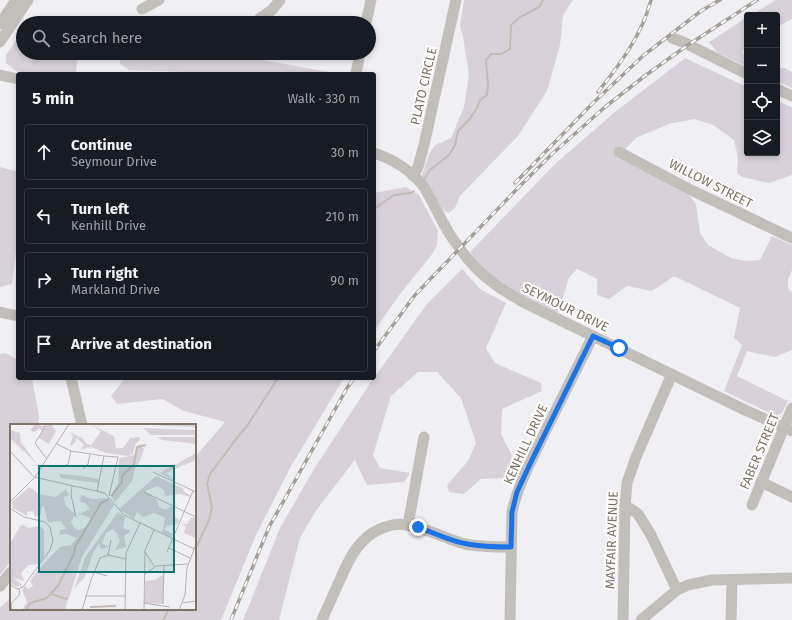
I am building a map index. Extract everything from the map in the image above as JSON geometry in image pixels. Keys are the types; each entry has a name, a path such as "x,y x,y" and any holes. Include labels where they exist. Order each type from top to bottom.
{"street":[{"path":"0,24 16,0"},
{"path":"17,16 28,0"},
{"path":"142,9 160,0"},
{"path":"263,16 272,10 280,0"},
{"path":"368,16 371,0"},
{"name":"PLATO CIRCLE","path":"413,176 418,167 424,144 456,0"},
{"path":"0,42 16,18"},
{"path":"672,38 744,72"},
{"path":"356,72 359,60"},
{"path":"0,75 16,79"},
{"path":"780,90 792,96"},
{"name":"WILLOW STREET","path":"619,152 691,190 792,238"},
{"name":"SEYMOUR DRIVE","path":"376,154 394,162 413,176 423,186 450,234 468,259 492,284 515,298 745,410 788,429"},
{"path":"0,312 16,316"},
{"name":"KENHILL DRIVE","path":"510,620 512,512 517,492 593,336"},
{"name":"MAYFAIR AVENUE","path":"623,620 625,506 627,483 636,457 672,374"},
{"path":"71,380 82,424"},
{"name":"FABER STREET","path":"752,504 761,482 788,429 792,408"},
{"path":"408,525 424,437"},
{"path":"761,482 792,497"},
{"path":"625,506 638,514 643,522 651,535 677,590"},
{"path":"322,620 351,557 362,542 376,531 392,525 408,525 475,546 511,547"},
{"path":"0,586 10,573"},
{"path":"641,620 677,590 688,585 712,580 792,578"},
{"path":"732,580 732,620"}],"shaded area":[{"path":"464,0 573,0 563,15 560,45 547,91 518,136 460,196 455,208 449,213 444,211 421,178 429,154 435,145 451,138 464,107 469,75 460,26"},
{"path":"776,0 792,0 792,19 780,25 780,12 756,12"},
{"path":"744,19 744,48 742,52 744,54 744,66 718,53 709,42"},
{"path":"16,40 16,60 78,60 76,72 16,71 6,63 6,55"},
{"path":"685,58 744,86 744,156 780,156 780,102 792,107 792,175 769,183 742,177 737,173 738,158 734,140 713,125 694,119 669,124 636,138 625,149 624,159 689,195 696,204 700,233 708,245 731,258 746,261 760,260 772,236 792,245 792,270 788,279 788,288 792,292 792,350 775,357 747,351 737,376 788,401 782,413 776,416 724,391 742,345 734,338 740,308 674,276 652,291 627,286 609,299 597,295 597,279 577,269 569,278 558,313 521,295 499,281 488,273 470,252 556,163 615,112"},
{"path":"120,60 263,60 329,72 185,72 129,70 120,64"},
{"path":"780,68 785,68 792,72 792,88 780,82"},
{"path":"0,167 16,171 16,251 12,284 0,287"},
{"path":"406,187 419,195 438,231 437,245 433,253 400,294 376,328 376,193"},
{"path":"462,269 480,289 506,303 486,348 495,363 541,383 542,391 502,409 501,434 516,463 509,478 481,479 464,494 449,492 447,485 468,461 476,443 461,398 437,372 418,372 391,396 373,455 380,468 410,473 404,482 367,485 355,460 317,509 300,538 279,620 243,620 280,528 314,469 371,382 372,380 376,380 376,375 427,304"},
{"path":"5,353 16,359 16,380 32,380 39,416 38,424 10,424 10,562 0,575 0,354"},
{"path":"123,380 343,380 290,468 256,535 221,620 0,620 0,608 10,598 10,610 196,610 196,456 225,422 184,411 162,399 117,404 111,396"}],"waterway":[{"path":"425,178 430,170 449,155 455,145 458,131 469,120 477,108 480,100 487,95 488,85 486,60 491,54 501,54 510,49 511,25 519,18 539,7 543,0"},
{"path":"376,208 394,195 411,193 414,191"},
{"path":"196,548 209,520 212,507 207,484 210,474 247,426 277,380"},
{"path":"163,620 168,610"}],"railway":[{"path":"598,92 622,60 636,37 651,0"},
{"path":"515,183 593,103 644,55 701,11 720,0"},
{"path":"376,348 415,295 551,155 605,107 646,75 688,45 757,0"},
{"path":"231,620 269,527 353,380"}],"route":[{"path":"418,527 475,546 511,547 512,512 517,492 593,336 619,348"}]}
